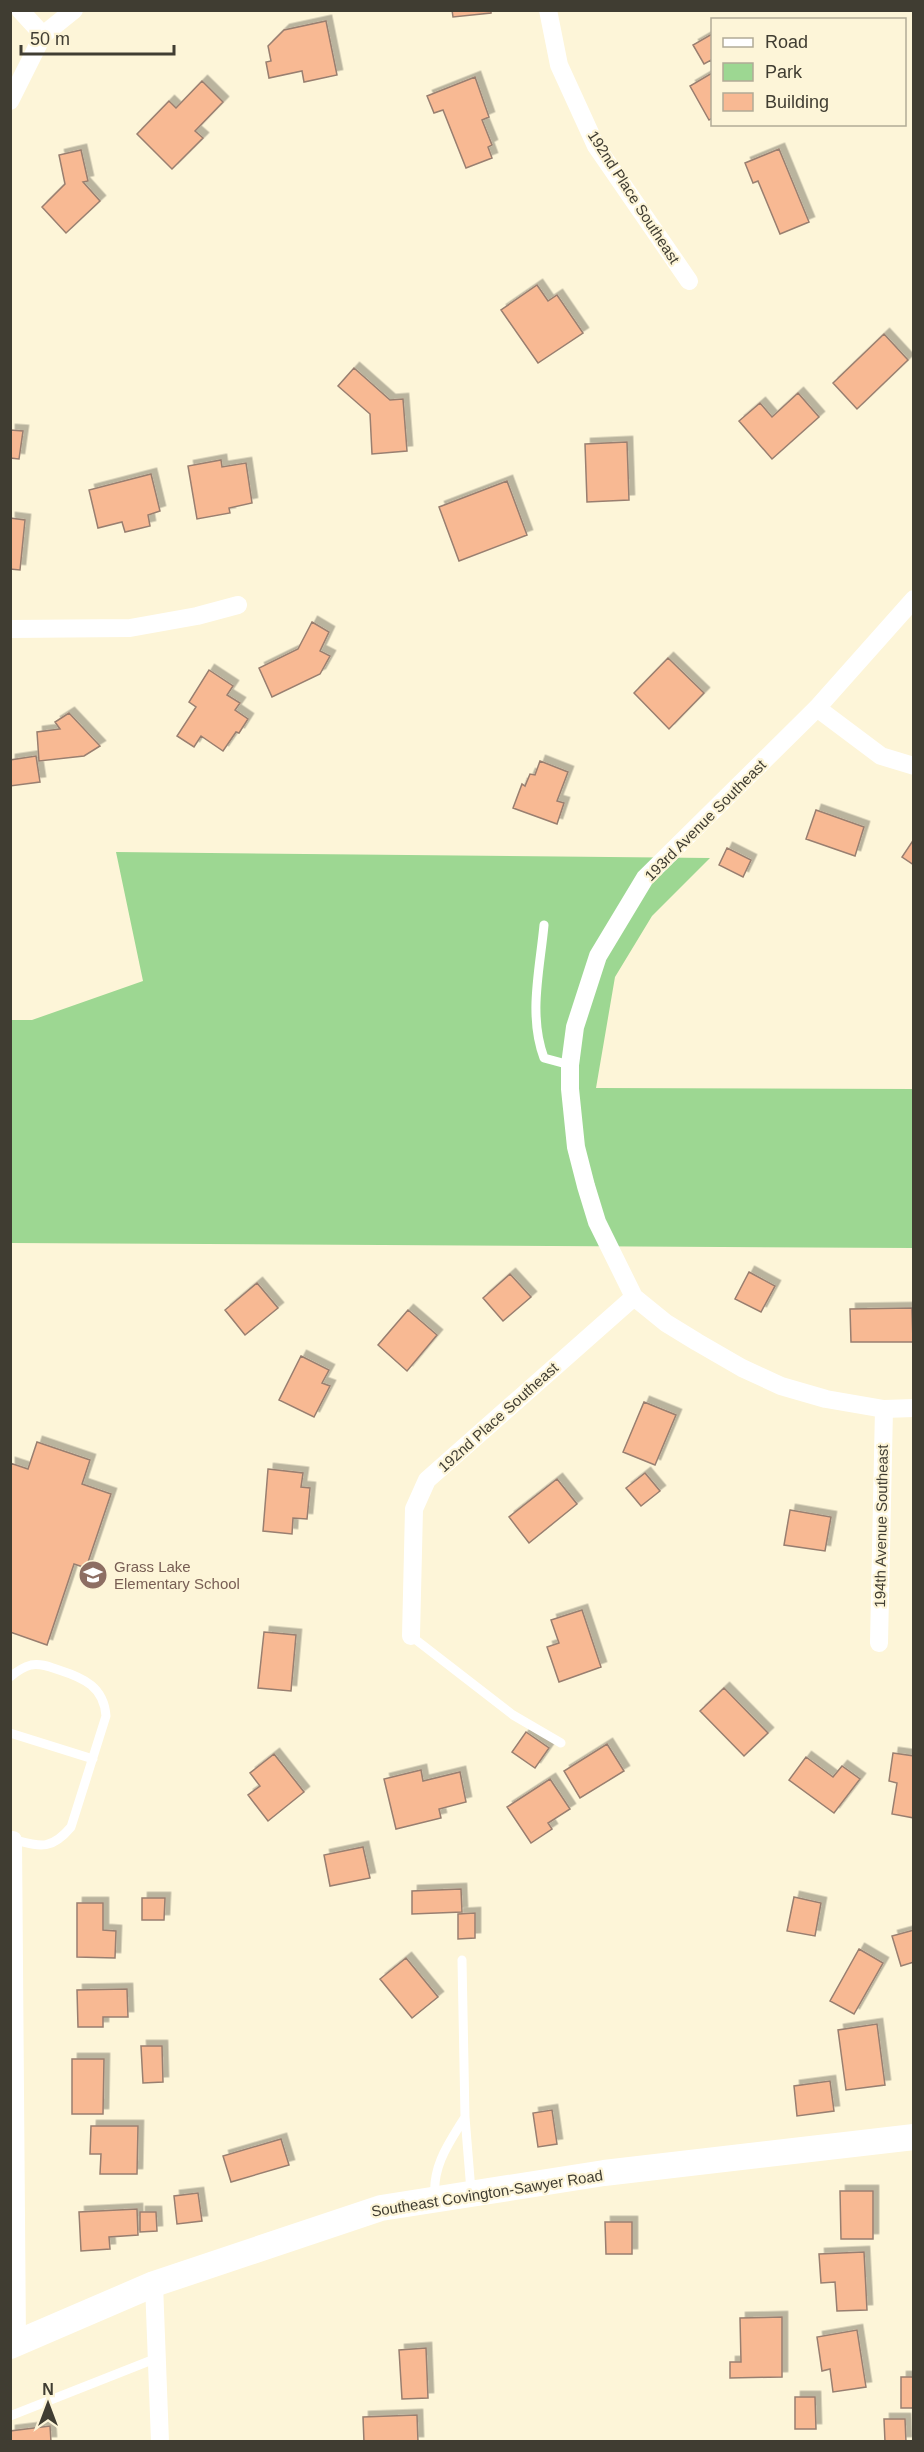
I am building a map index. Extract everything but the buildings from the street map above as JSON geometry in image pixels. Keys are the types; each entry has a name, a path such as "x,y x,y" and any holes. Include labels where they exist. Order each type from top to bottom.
{"street":[{"path":"20,10 43,35"},
{"path":"10,101 43,35 74,10"},
{"name":"192nd Place Southeast","path":"548,10 559,65 597,146 689,281"},
{"name":"193rd Avenue Southeast","path":"914,599 818,708 645,878 598,956 575,1028 570,1065 576,1147 586,1186 597,1222 634,1297 666,1323 697,1342 742,1368 781,1386 826,1399 884,1409 914,1408"},
{"path":"10,629 130,628 197,616 238,605"},
{"path":"818,708 881,756 914,766"},
{"name":"192nd Place Southeast","path":"411,1636 414,1509 428,1480 634,1297"},
{"name":"194th Avenue Southeast","path":"879,1643 884,1409"},
{"path":"12,1839 14,2345"},
{"name":"Southeast Covington-Sawyer Road","path":"14,2345 154,2284 381,2208 604,2173 914,2137"},
{"path":"154,2284 160,2442"}],"lane":[{"path":"544,925 535,1008 540,1046 544,1058 570,1065"},
{"path":"411,1636 513,1715 561,1743"},
{"path":"10,1677 32,1665 44,1665 79,1677 89,1682 99,1692 105,1705 106,1716 71,1827 61,1839 51,1845 40,1846 12,1839"},
{"path":"10,1733 93,1759"},
{"path":"462,1960 465,2117 471,2194"},
{"path":"435,2200 434,2180 440,2159 465,2117"},
{"path":"10,2416 157,2358"}],"green space":[{"path":"116,852 710,858 652,916 615,977 596,1088 913,1089 913,1248 11,1243 11,1020 32,1020 143,981"}],"place":[{"name":"Grass Lake Elementary School","path":"93,1575"}]}
